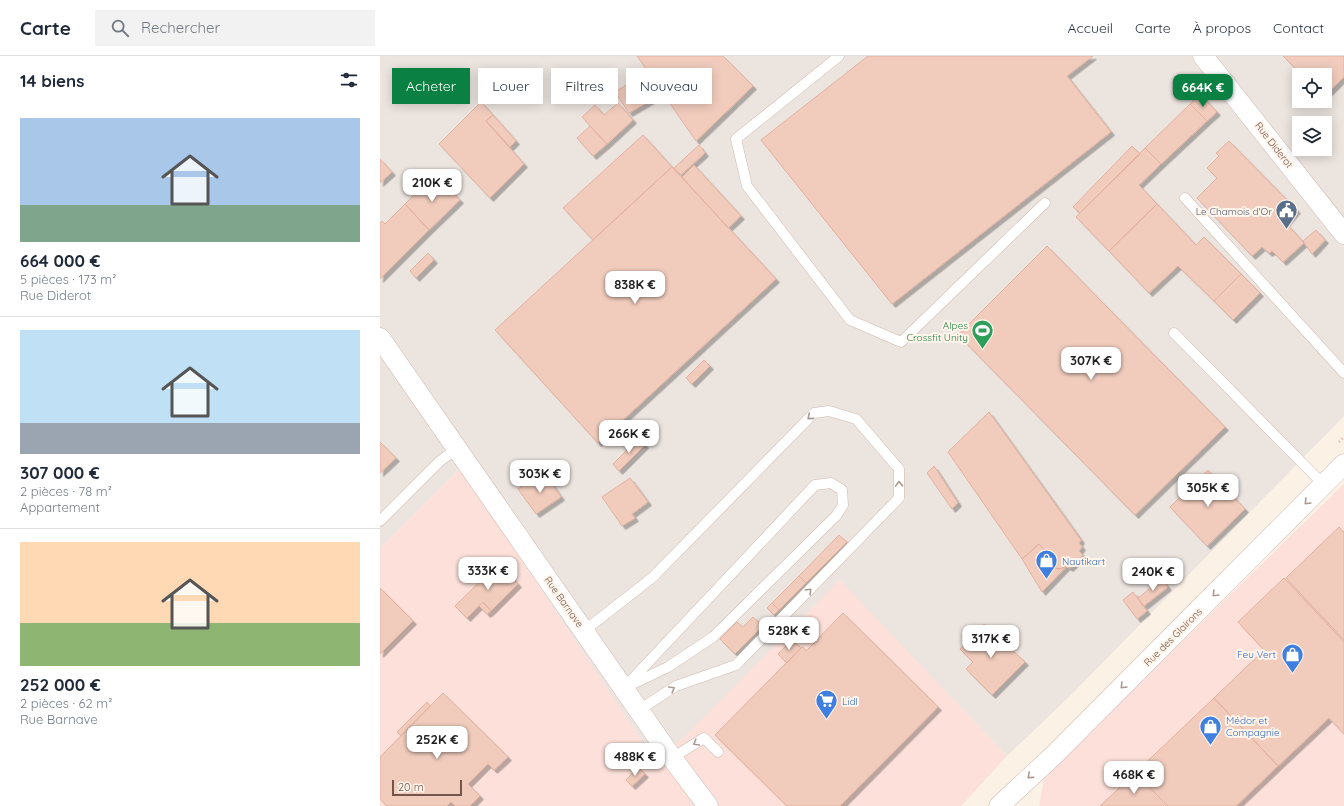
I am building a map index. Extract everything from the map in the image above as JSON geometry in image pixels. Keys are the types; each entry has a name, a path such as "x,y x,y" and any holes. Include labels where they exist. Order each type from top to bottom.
{"street":[{"name":"Rue Diderot","path":"1203,56 1344,234"},
{"name":"Rue Barnave","path":"380,338 672,758 708,806"},
{"name":"Rue des Glairons","path":"999,806 1054,756 1344,464"}],"lane":[{"path":"839,56 736,139 747,186 850,320 901,342 1045,203"},
{"path":"1185,198 1344,373"},
{"path":"1174,333 1324,485"},
{"path":"584,631 652,577 814,413 829,411 856,419 899,469 900,498 736,665 676,686 639,710"},
{"path":"380,521 440,461 448,455 460,452"},
{"path":"831,483 842,490 843,505 836,516 713,637 668,667 624,688 815,485 831,483"},
{"path":"672,758 704,738 718,752"}],"path":[{"path":"842,806 852,795"}],"shaded area":[{"path":"380,56 1344,56 1344,416 1072,694 1007,756 840,580 657,764 460,468 380,548"},
{"path":"460,468 657,764 840,579 1007,756 961,806 380,806 380,548"},
{"path":"1344,484 1344,806 1039,806 1045,775"}],"building":[{"path":"637,56 723,56 753,86 696,141 670,104 712,104 712,68 645,68"},
{"path":"868,56 1093,56 1067,76 1111,132 892,304 761,140"},
{"path":"1283,56 1344,56 1344,77 1332,89 1332,68 1295,68"},
{"path":"626,85 626,104 644,104 629,113 618,96 618,90"},
{"path":"1200,94 1217,112 1207,121 1190,104"},
{"path":"618,103 633,120 607,144 582,117 595,105 604,115"},
{"path":"479,104 483,104 493,115 486,121 524,164 490,198 439,144"},
{"path":"1190,104 1207,121 1161,164 1145,148"},
{"path":"493,115 516,141 510,147 486,121"},
{"path":"590,126 607,144 593,156 577,138"},
{"path":"643,135 672,167 593,240 563,208"},
{"path":"1229,141 1297,210 1286,223 1304,243 1283,262 1272,251 1269,253 1262,247 1252,256 1197,198 1217,178 1207,168 1219,156 1216,153"},
{"path":"699,145 705,153 681,175 674,168"},
{"path":"1132,146 1140,154 1080,213 1073,207"},
{"path":"1145,148 1161,164 1139,185 1157,204 1109,251 1076,217"},
{"path":"380,159 392,172 380,183"},
{"path":"694,165 741,216 728,228 682,177"},
{"path":"672,167 776,279 598,443 495,330"},
{"path":"428,181 431,184 434,181 442,189 446,185 460,200 429,230 405,204"},
{"path":"405,204 429,230 380,279 380,223 382,221 385,224"},
{"path":"1157,204 1196,245 1204,237 1241,274 1214,301 1178,266 1149,293 1109,251"},
{"path":"1316,230 1325,240 1312,254 1303,241"},
{"path":"1047,246 1225,427 1135,515 958,335"},
{"path":"428,253 434,260 416,278 410,271"},
{"path":"1241,274 1260,293 1233,320 1214,301"},
{"path":"704,360 710,366 692,384 686,378"},
{"path":"989,412 1081,540 1079,543 1082,547 1079,551 1083,555 1070,568 1066,566 1060,569 1055,568 1053,565 1055,561 1039,544 1022,559 948,452"},
{"path":"639,438 645,445 619,471 613,464"},
{"path":"380,442 396,458 380,473"},
{"path":"934,466 958,503 952,509 927,473"},
{"path":"1208,470 1245,509 1207,546 1170,507"},
{"path":"547,477 561,497 536,514 518,489 533,479 536,484"},
{"path":"630,478 648,502 632,514 635,518 622,526 602,497"},
{"path":"1339,527 1344,533 1344,640 1286,578"},
{"path":"839,535 847,542 806,583 799,576"},
{"path":"1039,544 1055,561 1053,565 1055,568 1060,569 1067,566 1042,592 1022,559"},
{"path":"499,563 518,584 491,611 483,602 467,618 455,606"},
{"path":"799,576 806,583 779,610 772,603"},
{"name":"Feu Vert","path":"1284,578 1344,642 1344,734 1329,718 1278,766 1214,698 1264,650 1238,622"},
{"path":"1162,579 1168,587 1144,606 1138,598"},
{"path":"380,588 413,621 380,654"},
{"path":"1133,592 1147,611 1137,619 1123,600"},
{"path":"483,602 491,611 487,614 479,606"},
{"path":"772,603 779,610 774,615 767,608"},
{"name":"Lidl","path":"843,613 938,707 840,806 787,806 715,735 801,648 803,647 806,651"},
{"path":"753,617 763,626 735,654 720,639 737,622 743,627"},
{"path":"984,624 1025,662 992,695 966,669 973,662 960,649"},
{"path":"792,640 801,648 787,663 778,654"},
{"path":"443,693 508,757 494,770 488,764 468,784 480,796 470,806 455,806 451,802 447,806 387,806 380,799 380,757"},
{"name":"Médor et Compagnie","path":"1214,698 1278,766 1236,806 1168,806 1135,773"},
{"path":"427,702 430,706 401,736 397,732"},
{"path":"638,767 645,774 632,786 626,780"},
{"path":"1135,773 1168,806 1100,806"}],"place":[{"name":"Le Chamois d'Or","path":"1287,230"},
{"name":"Alpes Crossfit Unity","path":"983,350"},
{"name":"Nautikart","path":"1047,580"},
{"name":"Feu Vert","path":"1292,674"},
{"name":"Lidl","path":"827,720"},
{"name":"Médor et Compagnie","path":"1211,746"}]}
